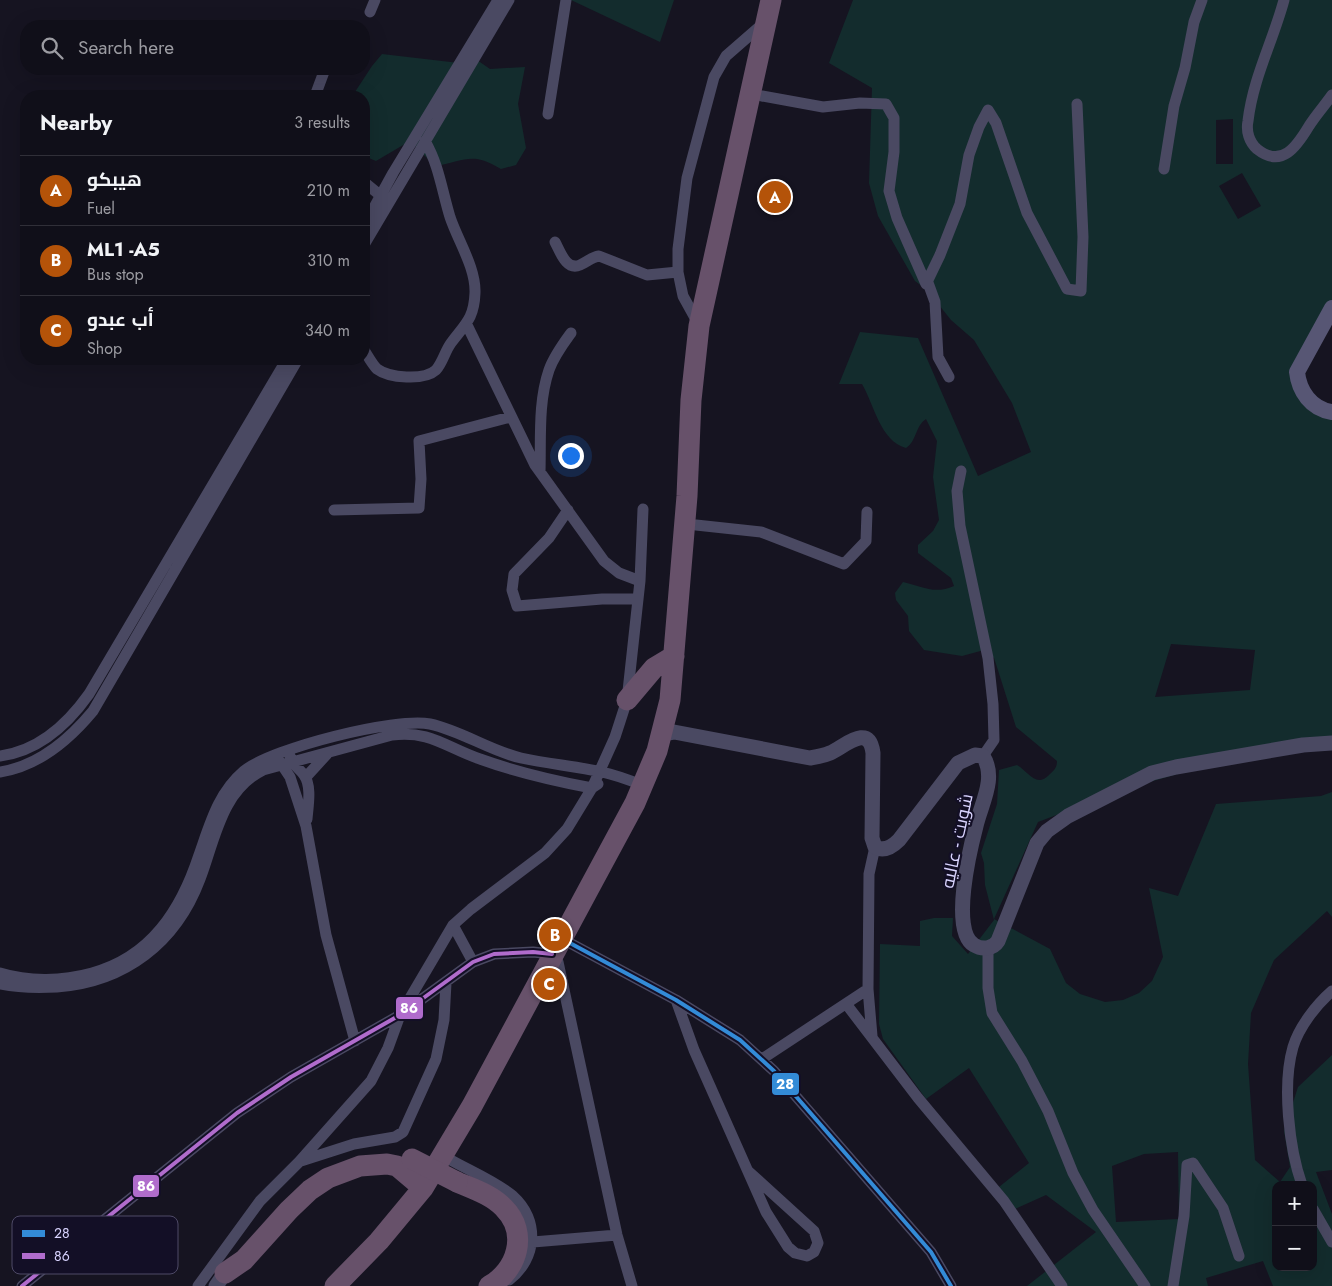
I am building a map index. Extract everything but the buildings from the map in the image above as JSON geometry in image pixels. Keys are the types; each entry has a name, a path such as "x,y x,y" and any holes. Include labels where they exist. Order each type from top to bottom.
{"highway":[{"path":"356,1281 413,1213 449,1159 516,1044 668,733 684,679 696,525 693,494 692,400 699,326 742,162 762,96 783,0"},
{"path":"335,1286 379,1241 423,1188 560,953 646,797 664,760 674,656 713,327 769,10"},
{"path":"627,700 654,668 674,656"},
{"path":"225,1273 283,1200 305,1179 333,1162 354,1156 378,1154 412,1159 498,1202 510,1215 518,1239 503,1276"},
{"path":"225,1273 244,1260 289,1210 310,1190 328,1178 360,1166 386,1164 397,1166 423,1188"}],"main road":[{"path":"1332,308 1297,372 1302,392 1323,411 1332,412"}],"street":[{"path":"370,12 375,0"},
{"path":"370,232 398,176 498,0"},
{"path":"370,215 381,196 425,141 509,0"},
{"path":"1164,168 1174,106 1185,68 1194,22 1202,0"},
{"path":"1284,0 1278,22 1256,81 1247,123 1248,135 1253,146 1266,156 1277,157 1292,149 1332,95"},
{"path":"548,114 564,3"},
{"path":"699,326 683,296 678,272 678,249 687,178 714,77 726,56 769,10"},
{"path":"317,90 323,75"},
{"path":"762,96 823,107 886,104 894,118 894,152 889,191 897,218 926,284 960,204 969,155 979,126 988,110 996,123 1027,213 1043,245 1067,289 1081,291 1083,237 1076,104"},
{"path":"370,359 383,372 404,376 430,374 440,364 450,345 467,326 474,309 474,280 450,215 433,154 425,141"},
{"path":"370,187 381,196"},
{"path":"555,242 565,261 572,266 580,265 599,256 647,275 678,272"},
{"path":"928,280 936,302 938,356 949,376"},
{"path":"467,326 510,417 540,472 604,561 619,574 640,581"},
{"path":"540,472 542,410 546,380 554,358 571,332"},
{"path":"0,772 30,763 54,750 75,732 93,711 154,594 284,365"},
{"path":"0,756 31,747 54,733 73,716 154,594 294,365"},
{"path":"334,510 418,508 421,479 419,441 510,417"},
{"path":"961,472 957,491 960,526 988,658 993,704 994,740 983,756"},
{"path":"198,1286 260,1201 299,1162 370,1081 388,1048 400,1015 453,925 471,909 545,853 566,828 592,788 615,737 627,700 640,581 643,509"},
{"path":"568,510 549,538 514,574 512,590 516,606 638,599"},
{"path":"696,525 761,532 844,564 866,541 867,512"},
{"path":"0,972 10,976 43,979 86,974 119,963 142,949 168,922 185,892 212,816 224,793 246,770 276,753 288,749 383,726 405,722 419,723 442,728 520,758 600,771 642,785"},
{"path":"668,733 810,758 827,755 856,737 863,738 870,743 873,754 874,788 871,819 874,847 869,874 868,989 872,1036"},
{"path":"0,984 14,987 43,988 88,983 123,971 148,956 175,927 193,896 220,819 231,798 251,777 280,765 392,735 419,734 436,739 479,759 559,782 592,788 612,774"},
{"path":"1145,1286 1092,1210 1073,1173 1048,1111 1022,1060 992,1013 989,994 988,948 998,941 1037,843 1047,831 1068,816 1152,773 1176,767 1303,745 1332,743"},
{"path":"288,749 292,762 306,777 309,792 306,826"},
{"path":"276,753 280,765 290,777 306,826 326,935 355,1041"},
{"path":"306,777 328,753"},
{"name":"شويت - عاليه","path":"874,847 884,850 892,847 958,763 975,755 983,756 988,764 989,783 976,825 966,874 962,919 965,934 970,942 980,948 988,948"},
{"path":"453,925 473,962"},
{"path":"560,953 617,1235 632,1286"},
{"path":"109,1216 237,1113 292,1077 400,1015 473,962 494,954 560,953 676,1000 726,1030 762,1060 931,1252 951,1286"},
{"path":"299,1162 354,1144 401,1134 436,1059 444,1020 446,983"},
{"path":"762,1060 847,1005 868,989"},
{"path":"1301,1181 1294,1159 1289,1119 1289,1071 1293,1048 1299,1033 1332,991"},
{"path":"676,1000 694,1050 748,1171 773,1225 788,1247 801,1255 807,1256 814,1252 818,1243 814,1231 748,1171"},
{"path":"847,1005 918,1098 1004,1201 1062,1286"},
{"path":"449,1159 508,1193 518,1202 529,1222 532,1242 526,1261 515,1276 503,1276"},
{"path":"1173,1286 1184,1216 1187,1165 1193,1163 1223,1208 1239,1256"},
{"path":"1317,1216 1332,1242"},
{"path":"532,1242 617,1235"},
{"path":"22,1286 37,1274"}],"green space":[{"path":"571,0 674,0 660,42"},
{"path":"853,0 1332,0 1332,315 1299,363 1311,393 1332,408 1332,737 1252,753 1125,789 1038,822 994,919 1050,949 1066,983 1080,994 1105,1002 1123,1000 1139,993 1152,981 1163,957 1149,888 1178,896 1216,804 1321,796 1332,792 1332,917 1327,911 1274,960 1251,1013 1248,1064 1255,1160 1279,1181 1272,1181 1272,1271 1317,1271 1317,1181 1281,1181 1290,1167 1284,1131 1298,1087 1332,1055 1332,1170 1316,1172 1332,1214 1332,1286 1273,1286 1263,1261 1206,1278 1208,1286 1027,1286 1096,1232 1046,1195 1015,1209 999,1187 1029,1163 969,1068 926,1099 883,1039 879,1024 880,944 920,946 920,921 934,918 953,918 952,936 968,954 994,920 985,885 984,863 981,853 997,804 999,770 1017,765 1033,778 1041,780 1054,770 1057,761 1016,727 994,658 984,650 962,656 924,650 909,631 908,616 896,600 895,593 903,582 934,590 947,589 954,586 951,578 918,553 918,545 933,531 939,520 933,477 937,441 926,419 922,422 910,445 906,448 897,444 884,430 862,384 839,384 860,332 918,338 978,476 1031,452 1012,403 974,340 951,320 927,290 915,281 878,216 869,183 872,88 829,63","holes":["1233,119 1233,164 1216,164 1216,120","1242,173 1261,206 1238,219 1219,186","1171,644 1255,650 1250,690 1155,697","1178,1152 1179,1219 1116,1222 1112,1166 1144,1154"]},
{"path":"382,54 459,63 477,60 490,69 525,67 518,104 526,148 516,165 501,169 483,160 468,159 435,166 410,141 376,161 370,158 370,90 356,90 366,75 370,75 372,66"}],"transit line":[{"name":"28","path":"568,942 676,1000 740,1040 774,1071 931,1252 951,1286"},
{"name":"86","path":"109,1216 237,1113 291,1077 400,1015 473,962 494,954 533,952 552,954"},
{"name":"86","path":"22,1286 37,1274"}],"place":[{"name":"هيبكو","path":"775,197"},
{"name":"ML1 -A5","path":"555,935"},
{"name":"أب عبدو","path":"549,984"}]}
